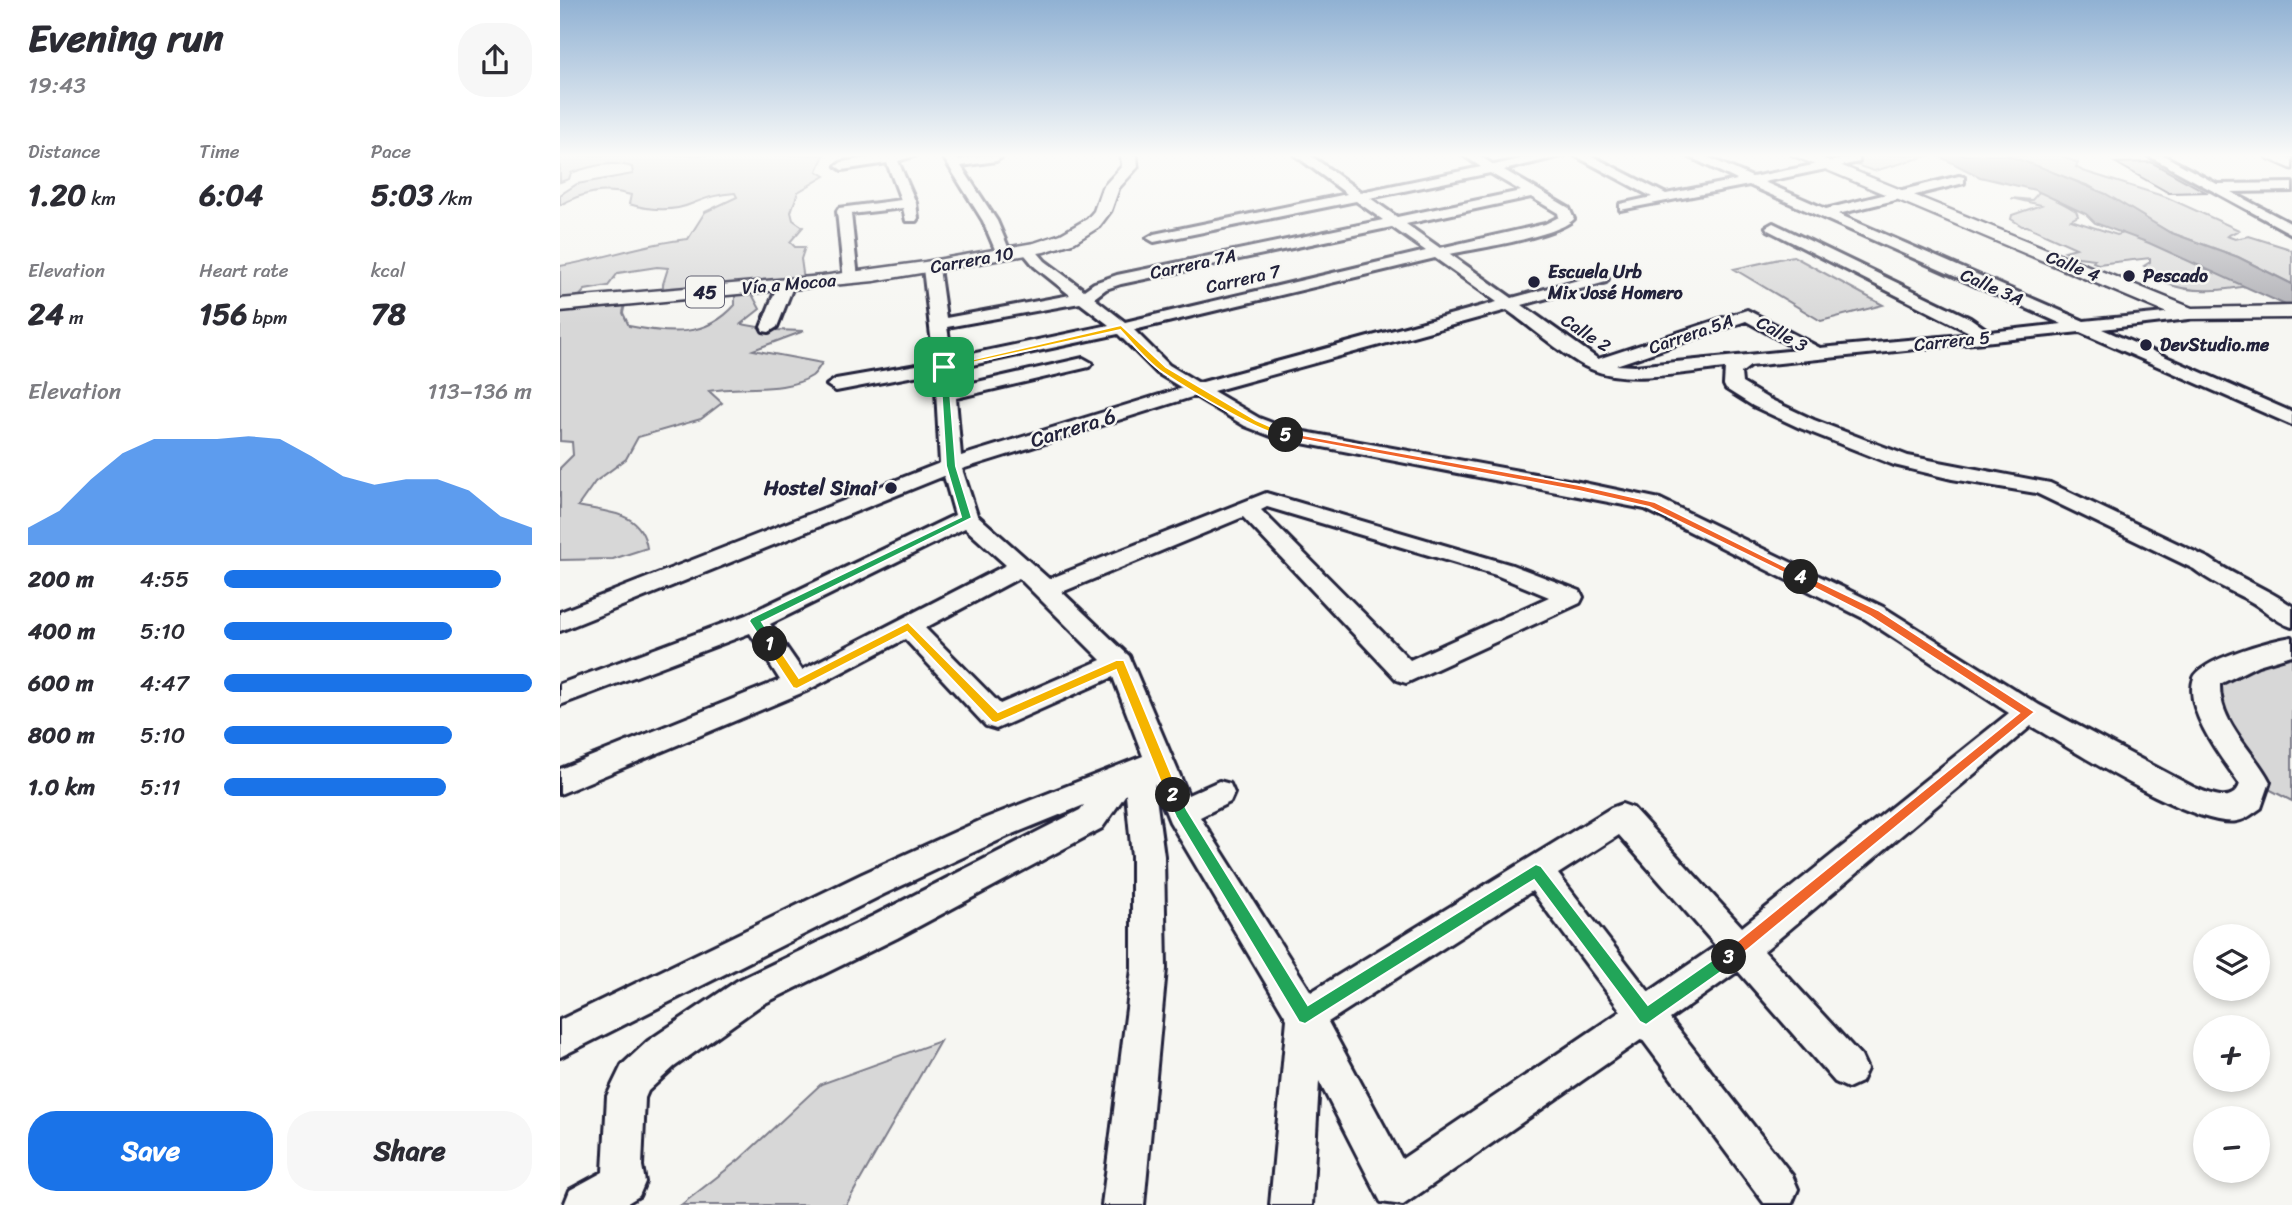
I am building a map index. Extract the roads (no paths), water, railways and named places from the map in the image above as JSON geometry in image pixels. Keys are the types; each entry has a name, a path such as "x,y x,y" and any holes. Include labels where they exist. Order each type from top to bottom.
{"main road":[{"name":"Carrera 10","path":"850,278 931,268 1028,250 1062,239 1091,225 1104,211"},
{"name":"Calle 4","path":"1937,211 2189,314"},
{"name":"Vía a Mocoa","path":"560,305 850,278"},
{"name":"Carrera 5","path":"2189,314 2292,312"}],"street":[{"path":"844,211 850,278"},
{"path":"910,211 911,220"},
{"path":"984,211 1004,254"},
{"path":"1154,238 1282,211"},
{"name":"Calle 2","path":"1382,211 1603,368"},
{"name":"Carrera 7A","path":"938,324 1083,298 1100,286 1117,280 1447,211"},
{"name":"Carrera 7","path":"946,380 1121,327 1550,227 1567,219 1568,215 1562,211"},
{"name":"Calle 3A","path":"1821,211 2292,419"},
{"path":"1833,211 1767,228 1965,322 1980,331 1984,338"},
{"path":"2258,211 2292,230"},
{"path":"1028,250 1040,264 1121,327 1163,369 1252,422 1283,434 1579,488 1652,504 1874,613 2029,712 2182,796 2213,808 2236,809 2250,799 2255,782 2225,741 2206,700 2207,679 2242,660 2270,649 2292,646"},
{"path":"931,268 946,380 951,466 967,518 1022,567 1120,663 1139,771 1148,856 1149,969 1123,1205"},
{"name":"Carrera 6","path":"560,622 951,466 1198,389 1600,279"},
{"path":"769,327 786,284"},
{"name":"Carrera 5","path":"1603,368 1635,371 1984,338 2189,314"},
{"name":"Carrera 5A","path":"1603,368 1747,315"},
{"name":"Calle 3","path":"1747,315 1817,354"},
{"path":"1742,361 1732,370 1732,385 1760,402 1807,424 1901,460 1952,473 2042,488 2202,564 2223,579 2259,595 2292,618"},
{"path":"836,385 946,380 1083,363"},
{"path":"1045,590 1266,500 1504,570 1571,597 1406,673 1247,508"},
{"path":"560,695 755,621 967,518"},
{"path":"560,782 797,684 1022,567"},
{"path":"755,621 797,684"},
{"path":"908,626 996,718 1120,663"},
{"path":"1139,771 1181,813 1305,1016 1395,1188 1741,949 2029,712"},
{"path":"560,1039 932,857 997,827 1139,771"},
{"path":"585,1205 625,1182 622,1166 626,1096 635,1078 661,1054 749,993 824,958 1091,819 1139,771"},
{"path":"1181,813 1219,793"},
{"path":"1305,1016 1622,817 1848,1069"},
{"path":"932,857 961,887"},
{"path":"1536,871 1778,1189"},
{"path":"1290,1205 1305,1016"}],"place":[{"name":"Pescado","path":"2129,276"},
{"name":"Escuela Urb Mix José Homero","path":"1534,282"},
{"name":"DevStudio.me","path":"2146,345"},
{"name":"Hostel Sinai","path":"891,488"}]}
